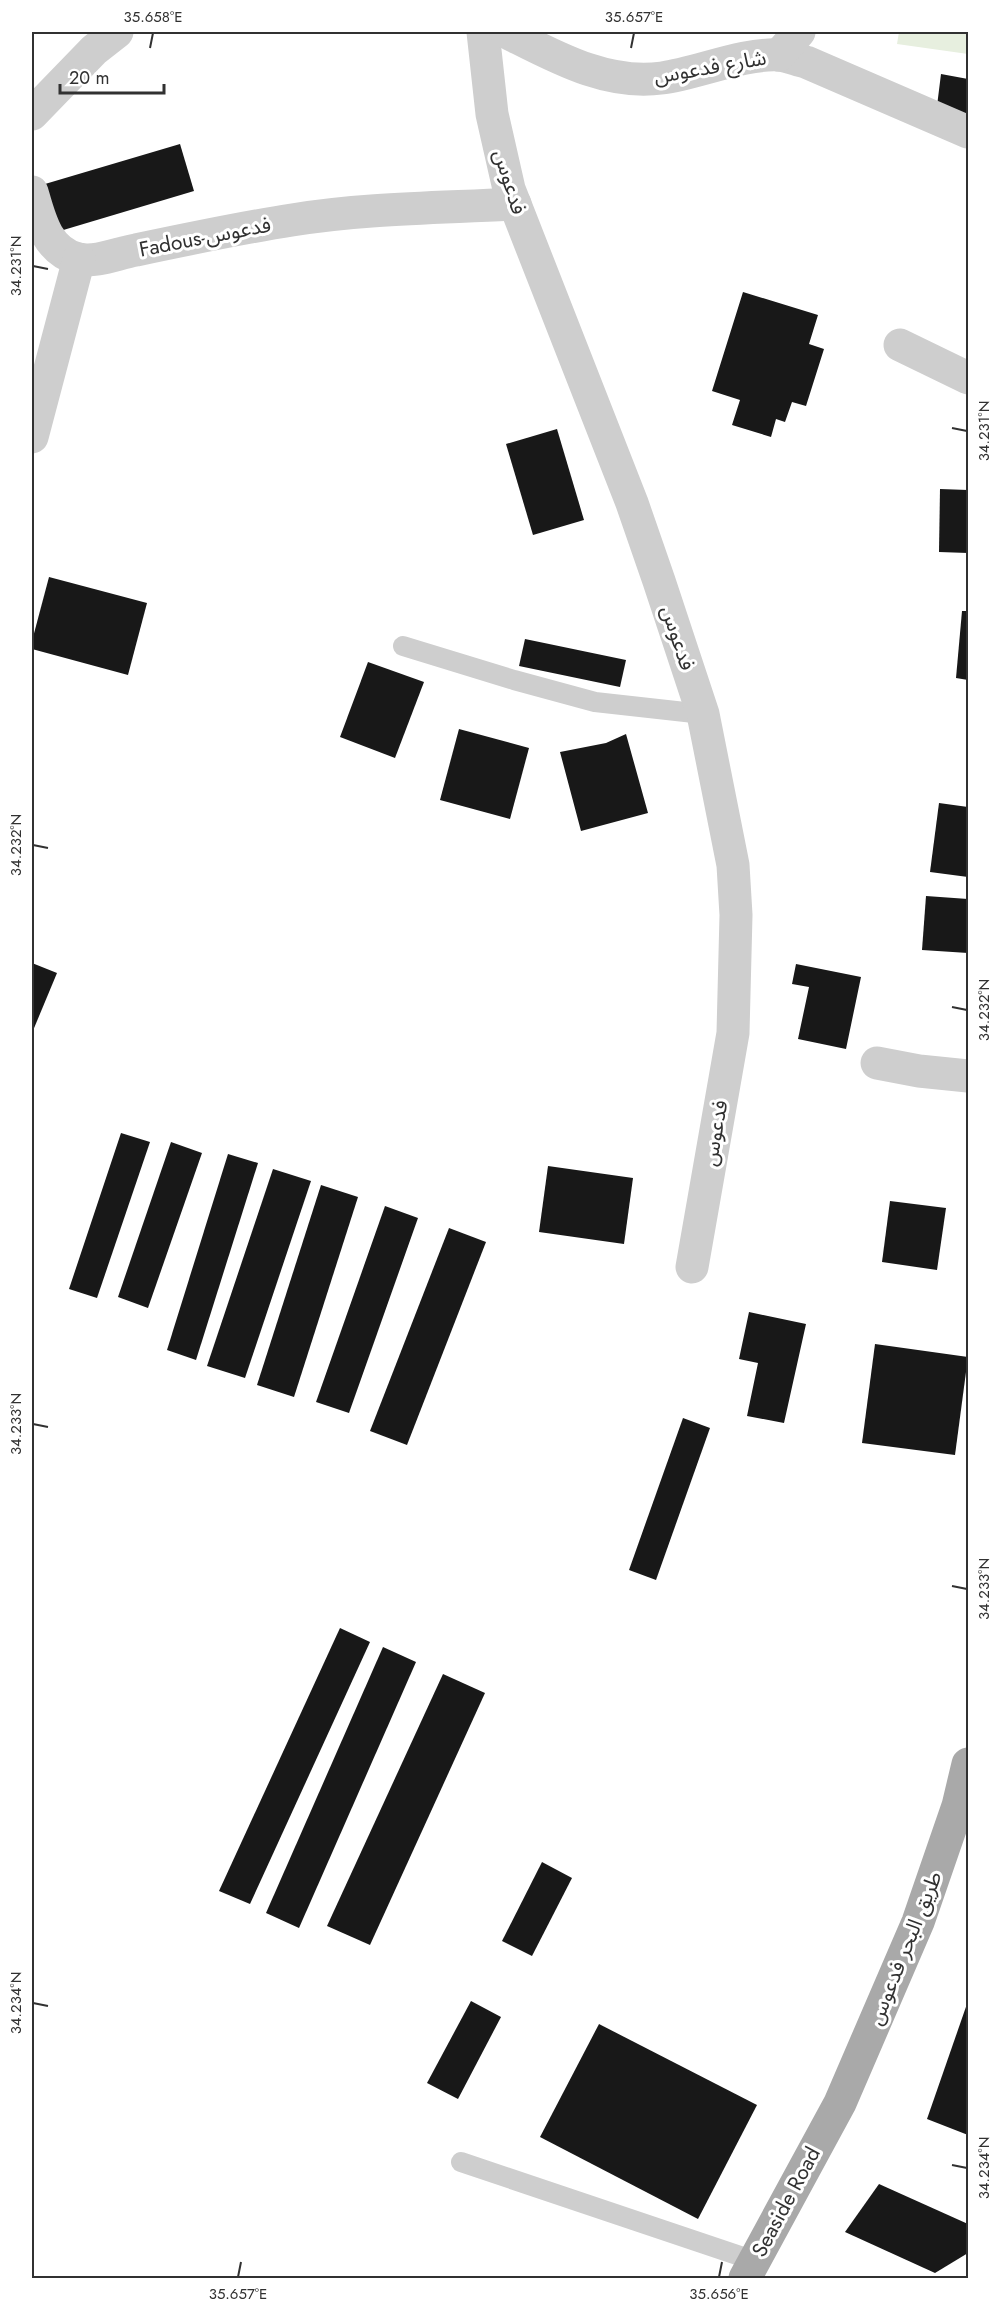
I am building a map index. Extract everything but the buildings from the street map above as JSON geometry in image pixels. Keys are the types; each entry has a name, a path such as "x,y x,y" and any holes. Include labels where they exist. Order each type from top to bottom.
{"main road":[{"name":"طريق البحر فدعوس","path":"828,2125 840,2103 918,1922 958,1806 969,1764"},
{"name":"Seaside Road","path":"750,2270 828,2125"}],"street":[{"path":"32,114 94,50 117,32"},
{"name":"فدعوس","path":"483,32 492,114 502,164 515,204 632,503 703,714 733,865 736,956 733,1033 692,1267"},
{"name":"شارع فدعوس","path":"506,32 583,68 633,80 661,78 732,62 789,43 806,62 969,132"},
{"path":"32,192 40,219 52,244 63,254 79,259 32,437"},
{"name":"Fadous-فدعوس","path":"79,259 92,260 294,219 387,210 515,204"},
{"path":"900,345 969,378"},
{"path":"877,1063 919,1071 969,1076"}],"lane":[{"path":"403,646 595,702 703,714"},
{"path":"461,2162 750,2270"}],"green space":[{"path":"899,32 968,32 968,54 897,44"}]}
